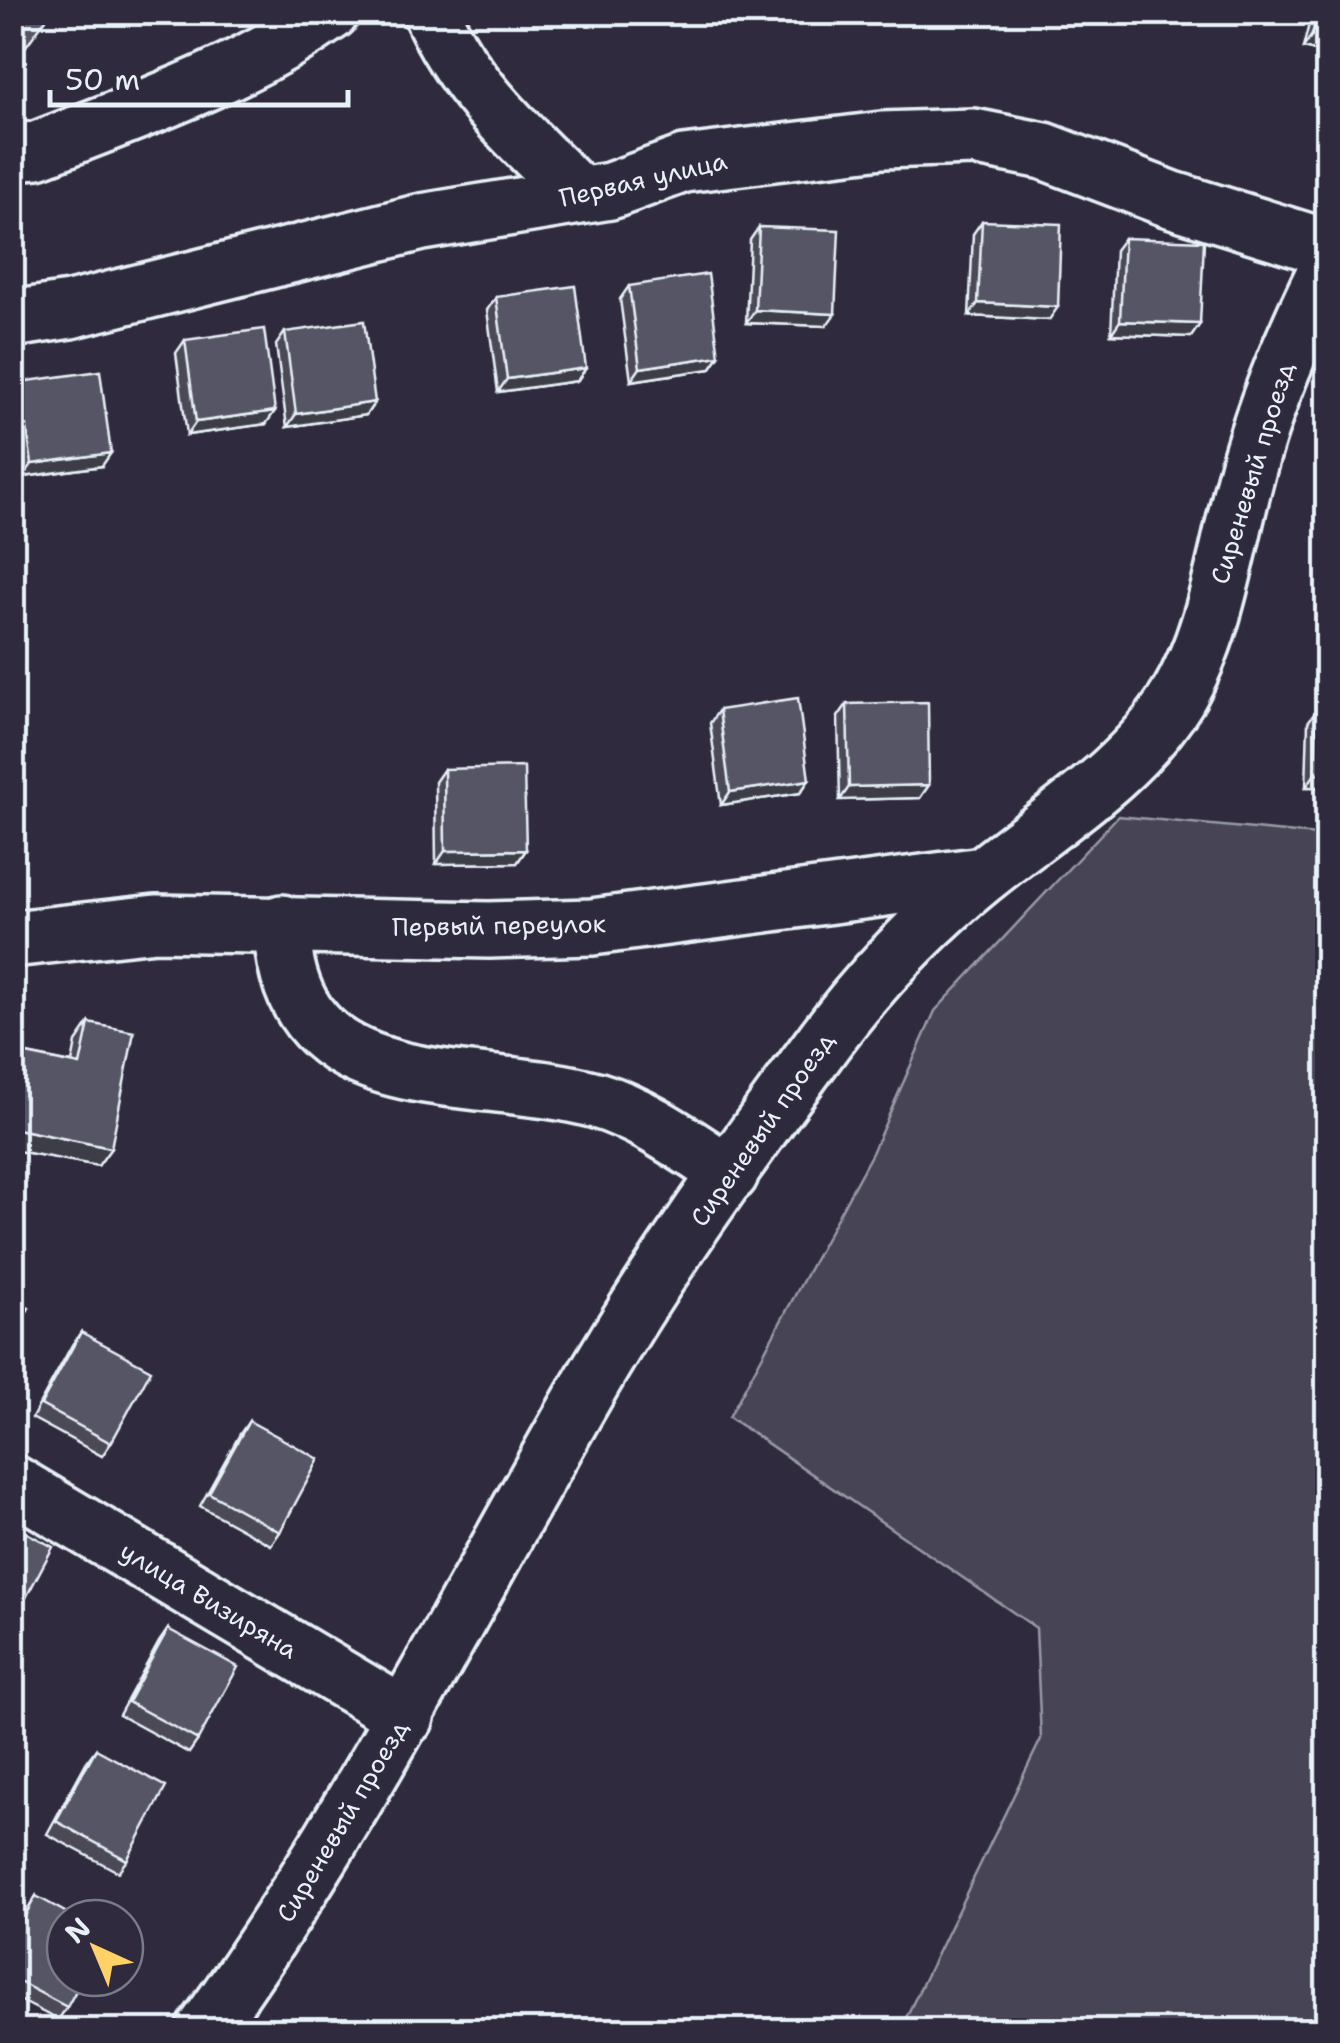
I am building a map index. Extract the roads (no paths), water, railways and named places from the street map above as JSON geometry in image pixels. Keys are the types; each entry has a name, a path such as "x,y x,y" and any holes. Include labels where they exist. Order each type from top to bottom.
{"street":[{"path":"12,152 37,150 229,75 280,48 330,12"},
{"path":"431,12 444,44 472,85 580,196"},
{"name":"Первая улица","path":"12,319 70,310 422,222 580,196 704,161 882,140 973,137 1044,152 1170,199 1328,248"},
{"name":"Сиреневый проезд","path":"205,2030 317,1865 406,1717 584,1396 650,1288 863,988 918,930 1115,768 1176,700 1207,626 1272,389 1328,267"},
{"name":"Первый переулок","path":"12,939 156,923 490,930 592,927 983,875"},
{"path":"282,923 290,988 307,1017 356,1056 416,1073 594,1100 633,1114 730,1174"},
{"name":"улица Визиряна","path":"12,1483 406,1717"}]}
